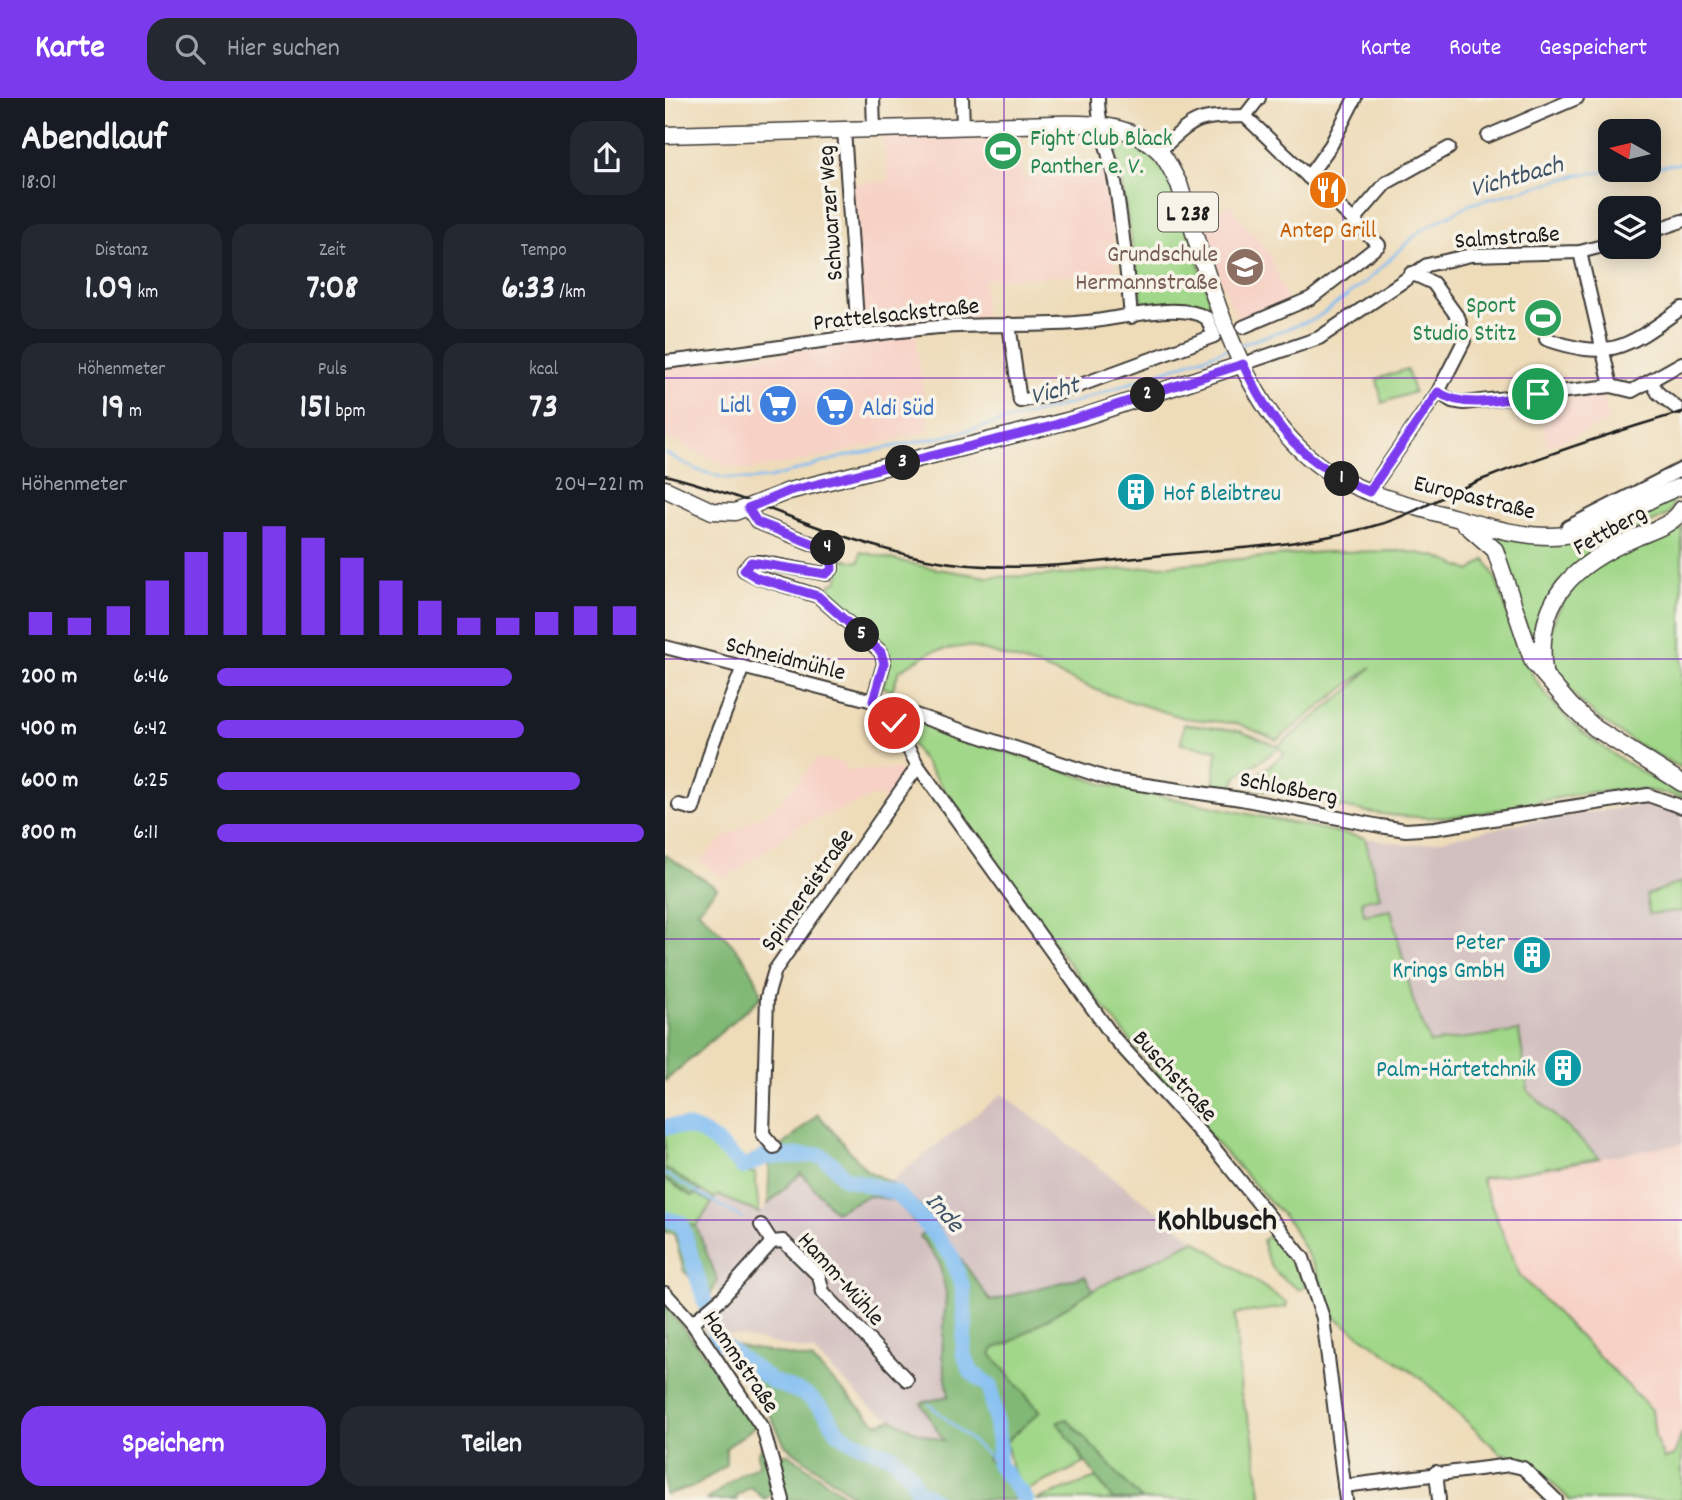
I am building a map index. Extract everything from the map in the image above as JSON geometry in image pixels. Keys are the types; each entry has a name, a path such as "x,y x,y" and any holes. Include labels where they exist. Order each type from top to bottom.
{"main road":[{"path":"665,135 1100,124 1133,136 1159,151"},
{"name":"Europastraße","path":"1159,151 1179,184 1216,300 1269,413 1296,447 1328,472 1369,492 1457,518 1529,535 1566,535 1609,521 1682,486"},
{"path":"665,489 712,511 735,512 789,491 1083,417 1239,345"},
{"name":"Fettberg","path":"1544,671 1542,639 1545,619 1566,582 1592,559 1669,523 1682,509"},
{"path":"1457,518 1480,534 1495,550 1533,662 1544,671 1571,706 1595,728 1682,783"}],"street":[{"path":"859,98 873,98 874,130"},
{"path":"962,98 963,127"},
{"path":"1098,98 1100,124 1108,140 1116,186 1131,317"},
{"path":"1159,151 1191,123 1204,117 1248,108 1259,98"},
{"path":"1308,177 1331,145 1355,98"},
{"path":"1488,135 1577,98"},
{"path":"1239,345 1311,298 1379,245 1308,177 1248,108"},
{"name":"Schwarzer Weg","path":"844,130 857,335"},
{"path":"1354,220 1386,183 1449,148"},
{"path":"1661,228 1682,221"},
{"name":"Salmstraße","path":"1239,345 1319,338 1414,273 1471,255 1580,252 1598,247"},
{"path":"1580,252 1605,350 1611,386"},
{"path":"1369,492 1438,392 1464,341 1459,319 1433,283 1414,273"},
{"path":"1546,339 1582,350 1605,350 1629,344 1682,308"},
{"name":"Prattelsackstraße","path":"665,362 857,335 1009,324 1085,323 1190,312 1207,318 1214,336 1059,393 1020,401 1009,324"},
{"path":"1438,392 1452,401 1464,403 1611,386 1632,391 1682,363"},
{"path":"1651,381 1658,393 1677,408"},
{"path":"1566,535 1568,527 1682,469"},
{"path":"748,508 757,522 831,551 832,569 826,574 751,562 744,570 757,578 818,596 881,652 884,663 873,701"},
{"name":"Schneidmühle","path":"665,648 896,708"},
{"path":"679,805 693,809 713,743 743,667"},
{"name":"Buschstraße","path":"896,708 894,723 918,766 1114,1038 1213,1147 1303,1258 1323,1318 1346,1500"},
{"name":"Schloßberg","path":"896,708 1112,780 1241,799 1406,830 1648,795 1682,807"},
{"name":"Spinnereistraße","path":"768,1148 763,1134 767,997 775,970 918,766"},
{"name":"Hamm-Mühle","path":"761,1224 772,1242"},
{"name":"Hamm-Mühle","path":"696,1320 713,1306 772,1242 783,1241 819,1276 823,1292 908,1380"},
{"name":"Hammstraße","path":"665,1293 696,1320 763,1429 783,1500"},
{"path":"1344,1486 1436,1472 1510,1465 1523,1468 1556,1500"},
{"path":"1436,1472 1439,1500"}],"shaded area":[{"path":"1019,130 1023,179 1106,164 1116,273 984,280 984,317 914,326 929,431 809,460 748,470 725,465 665,437 665,369 858,342 849,184 888,181 883,136"},
{"name":"Grundschule Hermannstraße","path":"1230,204 1269,252 1289,304 1239,322 1221,282 1200,220"},
{"path":"1604,395 1607,423 1546,447 1541,401"},
{"path":"817,759 846,763 844,770 895,769 905,773 885,801 878,795 802,825 726,879 699,861 725,837 778,805"},
{"path":"1653,803 1682,813 1682,1144 1600,1158 1528,1091 1519,1031 1430,1044 1413,1000 1391,910 1364,915 1362,901 1380,896 1365,838 1408,845 1427,843 1521,823"},
{"path":"1002,1094 1195,1240 1093,1290 1085,1276 991,1301 933,1223 921,1236 939,1262 946,1293 942,1355 949,1396 922,1403 945,1441 919,1433 872,1408 814,1352 725,1333 714,1317 718,1281 696,1226 717,1195 759,1213 801,1173 835,1212 868,1196 896,1200 929,1213 890,1182"},
{"path":"1682,1144 1682,1432 1674,1457 1664,1459 1655,1437 1652,1409 1520,1276 1481,1178"}],"green space":[{"path":"1118,140 1143,151 1157,164 1174,187 1222,336 1201,309 1184,304 1149,307 1142,301 1115,146"},
{"path":"1407,369 1414,392 1382,403 1377,379"},
{"path":"1673,498 1672,509 1667,515 1600,549 1564,577 1550,595 1540,618 1535,646 1483,529 1528,540"},
{"path":"1682,528 1682,768 1635,743 1587,708 1568,687 1555,665 1551,640 1562,602 1580,579 1608,560"},
{"path":"1402,551 1435,556 1471,571 1485,559 1500,589 1517,643 1546,694 1585,734 1631,766 1682,795 1682,798 1654,791 1625,790 1566,796 1478,814 1449,817 1399,816 1254,788 1258,774 1285,754 1280,748 1237,776 1231,791 1213,788 1217,750 1181,744 1184,724 1240,731 1278,746 1349,690 1371,667 1277,740 1239,724 1184,718 1104,693 1041,667 968,646 933,651 899,671 892,691 883,687 890,661 887,649 830,597 831,583 837,582 842,559 859,562 861,552 987,577 1044,576 1322,552"},
{"path":"913,720 1103,784 1365,838 1380,897 1362,901 1364,915 1391,910 1413,1000 1430,1043 1519,1031 1528,1091 1600,1158 1481,1179 1520,1276 1652,1410 1655,1437 1664,1459 1674,1456 1682,1432 1682,1500 1570,1500 1527,1459 1500,1453 1422,1379 1333,1316 1317,1272 1290,1223 1184,1108 1067,961 905,735 906,723"},
{"path":"665,855 717,888 698,910 745,960 758,984 761,997 665,1081"},
{"path":"1682,882 1682,911 1649,914 1646,895"},
{"path":"818,1114 867,1171 890,1182 930,1213 915,1223 896,1200 868,1196 835,1212 801,1173 768,1204 770,1148 779,1149"},
{"path":"679,1128 701,1132 743,1172 755,1173 759,1213 718,1195 714,1199 665,1168 665,1131"},
{"path":"665,1168 701,1191 692,1196 665,1179"},
{"path":"665,1179 691,1196 696,1194 712,1203 696,1226 665,1216"},
{"path":"665,1216 696,1226 718,1281 703,1307 690,1277 684,1271 674,1233 665,1232"},
{"path":"934,1222 991,1301 1085,1276 1093,1290 1009,1343 995,1348 991,1354 1040,1412 987,1458 1017,1500 859,1500 785,1445 761,1396 723,1343 812,1360 877,1424 892,1419 919,1433 944,1441 921,1403 949,1396 942,1355 946,1293 939,1262 920,1236"},
{"path":"1276,1231 1306,1286 1300,1290 1279,1275 1267,1258 1263,1240"},
{"path":"1195,1240 1287,1303 1286,1307 1235,1314 1241,1395 1252,1431 1262,1500 1142,1500 1106,1465 1075,1449 1085,1463 1025,1491 1012,1468 1006,1442 1040,1411 990,1354 995,1348 1009,1343 1093,1290"},
{"path":"665,1305 731,1388 756,1426 726,1448 726,1465 697,1485 665,1495"},
{"path":"1067,1419 1142,1500 1113,1500 1057,1422"},
{"path":"764,1443 777,1491 764,1499 751,1487 736,1497 737,1500 707,1500 742,1473 759,1465 758,1454"},
{"path":"774,1454 789,1454 851,1500 786,1500"},
{"path":"1096,1478 1113,1500 1036,1500"}],"waterway":[{"name":"Vichtbach","path":"1661,166 1682,163"},
{"name":"Vicht","path":"1240,345 1315,319 1367,281 1420,231 1471,204 1582,174 1598,173"},
{"name":"Vicht","path":"665,453 697,470 721,477 749,480 770,478 846,456 951,435 1073,403 1227,349"},
{"name":"Inde","path":"665,1127 678,1126 700,1131 743,1167 765,1157 820,1155 835,1166 844,1178 896,1193 915,1211 951,1255 963,1288 963,1352 971,1372 990,1386 999,1444 998,1464 1026,1500"},
{"path":"665,1174 742,1218"},
{"name":"Inde","path":"665,1219 681,1223 715,1335 728,1349 772,1381 807,1395 825,1412 838,1432 852,1441 892,1456 910,1474 916,1489 934,1500"},
{"path":"929,1404 998,1464"}],"railway":[{"path":"665,475 731,495 861,542 927,559 987,566 1046,566 1276,545 1357,530 1397,519 1469,485 1531,461 1682,412"}],"place":[{"name":"Fight Club Black Panther e. V.","path":"1003,151"},
{"name":"Antep Grill","path":"1328,190"},
{"name":"Grundschule Hermannstraße","path":"1245,267"},
{"name":"Sport Studio Stitz","path":"1543,318"},
{"name":"Lidl","path":"778,404"},
{"name":"Aldi Süd","path":"835,407"},
{"name":"Hof Bleibtreu","path":"1136,492"},
{"name":"Peter Krings GmbH","path":"1532,955"},
{"name":"Palm-Härtetchnik","path":"1563,1068"}],"district":[{"name":"Kohlbusch","path":"1217,1218"}],"route":[{"path":"894,723 896,708 873,701 884,663 881,652 818,596 757,578 744,570 751,562 760,562 826,574 832,569 831,551 827,547 757,522 748,508 789,491 1083,417 1243,364 1281,432 1328,472 1369,492 1438,392 1452,401 1464,403 1538,394"}]}
